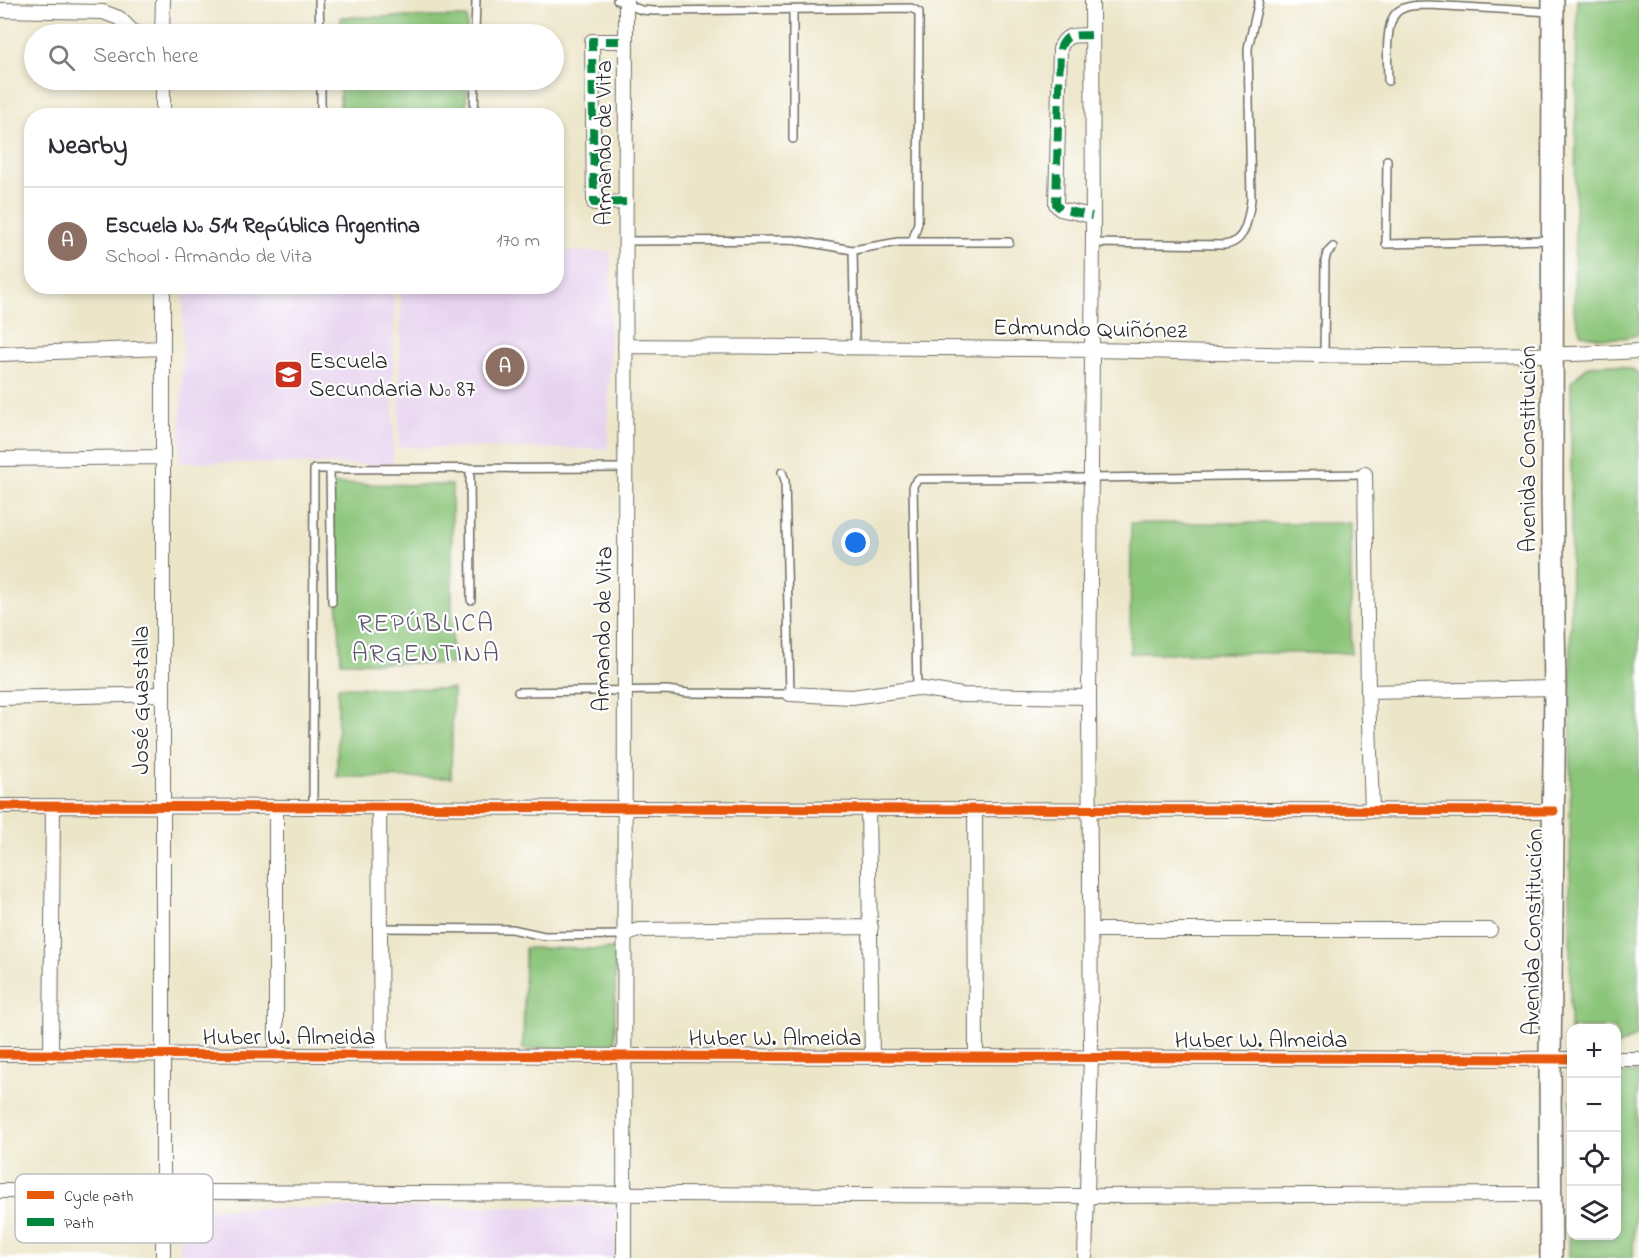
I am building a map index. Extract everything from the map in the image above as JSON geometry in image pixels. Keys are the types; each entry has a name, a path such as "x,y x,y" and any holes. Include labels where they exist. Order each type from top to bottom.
{"main road":[{"name":"Avenida Constitución","path":"1551,1258 1550,1059 1555,688 1553,6"}],"street":[{"path":"162,24 163,0"},
{"path":"1085,1258 1091,1058 1089,697 1093,243 1092,0"},
{"name":"Armando de Vita","path":"623,1 626,41 626,468 623,690 624,1258"},
{"path":"0,10 103,12 119,18 125,24"},
{"path":"1091,35 1069,36 1063,40 1060,49 1056,204 1060,209 1092,216"},
{"path":"626,41 592,41 594,202 626,202"},
{"path":"163,90 163,108"},
{"name":"José Guastalla","path":"163,294 163,1174"},
{"name":"Edmundo Quiñónez","path":"625,346 1092,350 1324,356 1553,356 1639,351"},
{"path":"0,354 163,348"},
{"path":"0,459 163,457"},
{"path":"1365,474 1372,811"},
{"path":"790,694 852,697 917,688 962,695 1089,697"},
{"path":"1368,692 1555,688"},
{"path":"0,698 163,693"},
{"path":"0,806 1554,811"},
{"path":"51,1055 53,806"},
{"path":"276,807 276,1056"},
{"path":"379,808 381,1056"},
{"path":"868,809 872,1057"},
{"path":"975,810 976,1057"},
{"path":"623,935 639,930 871,927"},
{"path":"1091,930 1490,930"},
{"name":"Huber W. Almeida","path":"0,1054 1567,1059"},
{"path":"1621,1059 1639,1059"},
{"path":"0,1191 15,1191"},
{"path":"213,1192 1087,1196 1551,1194"}],"lane":[{"path":"319,0 320,24"},
{"path":"475,24 476,0"},
{"path":"1093,243 1224,245 1233,244 1240,238 1248,222 1251,200 1248,48 1259,0"},
{"path":"623,1 641,10 655,11 911,8 919,12 918,224 912,242"},
{"path":"1388,81 1389,29 1398,11 1413,6 1429,5 1553,6"},
{"path":"793,11 793,139"},
{"path":"321,90 321,108"},
{"path":"474,90 474,108"},
{"path":"1387,160 1386,244 1552,240"},
{"path":"626,241 793,240 853,250 898,242 1009,242"},
{"path":"1324,356 1325,261 1327,253 1333,247"},
{"path":"853,250 855,347"},
{"path":"470,468 471,600"},
{"path":"313,807 314,469 626,468"},
{"path":"330,469 332,602"},
{"path":"518,692 667,690 688,693 790,694 785,480 782,472"},
{"path":"917,688 913,485 918,479 1365,474"},
{"path":"381,927 512,929 544,936 623,935"}],"shaded area":[{"path":"564,251 611,252 608,449 399,447 401,294 564,294"},
{"name":"Escuela Secundaria Nº 87","path":"184,294 394,294 393,465 180,462"},
{"path":"616,1206 615,1258 180,1258 180,1243 213,1243 213,1209"}],"green space":[{"path":"1577,0 1639,0 1639,334 1625,338 1603,338 1581,334 1574,312"},
{"path":"341,17 467,17 467,24 341,24"},
{"path":"340,90 467,90 466,108 340,108"},
{"path":"1611,364 1639,373 1637,1036 1621,1045 1621,1024 1570,1024 1571,382 1588,366"},
{"path":"331,484 452,485 452,664 341,662"},
{"path":"1131,523 1351,523 1351,653 1130,653"},
{"path":"338,687 453,689 451,778 337,777"},
{"path":"525,948 615,949 615,1049 523,1049"},
{"path":"1638,1072 1633,1258 1569,1258 1569,1240 1621,1240 1621,1073"}],"marked path":[{"path":"1091,35 1068,37 1060,49 1056,204 1060,209 1092,216"},
{"path":"626,41 592,41 594,203 626,202"}],"cycle path":[{"path":"0,806 1554,811"},
{"path":"0,1054 1567,1059"}],"place":[{"name":"Escuela Nº 514 República Argentina","path":"505,367"},
{"name":"Escuela Secundaria Nº 87","path":"288,374"}],"district":[{"name":"REPÚBLICA ARGENTINA","path":"426,637"}]}
